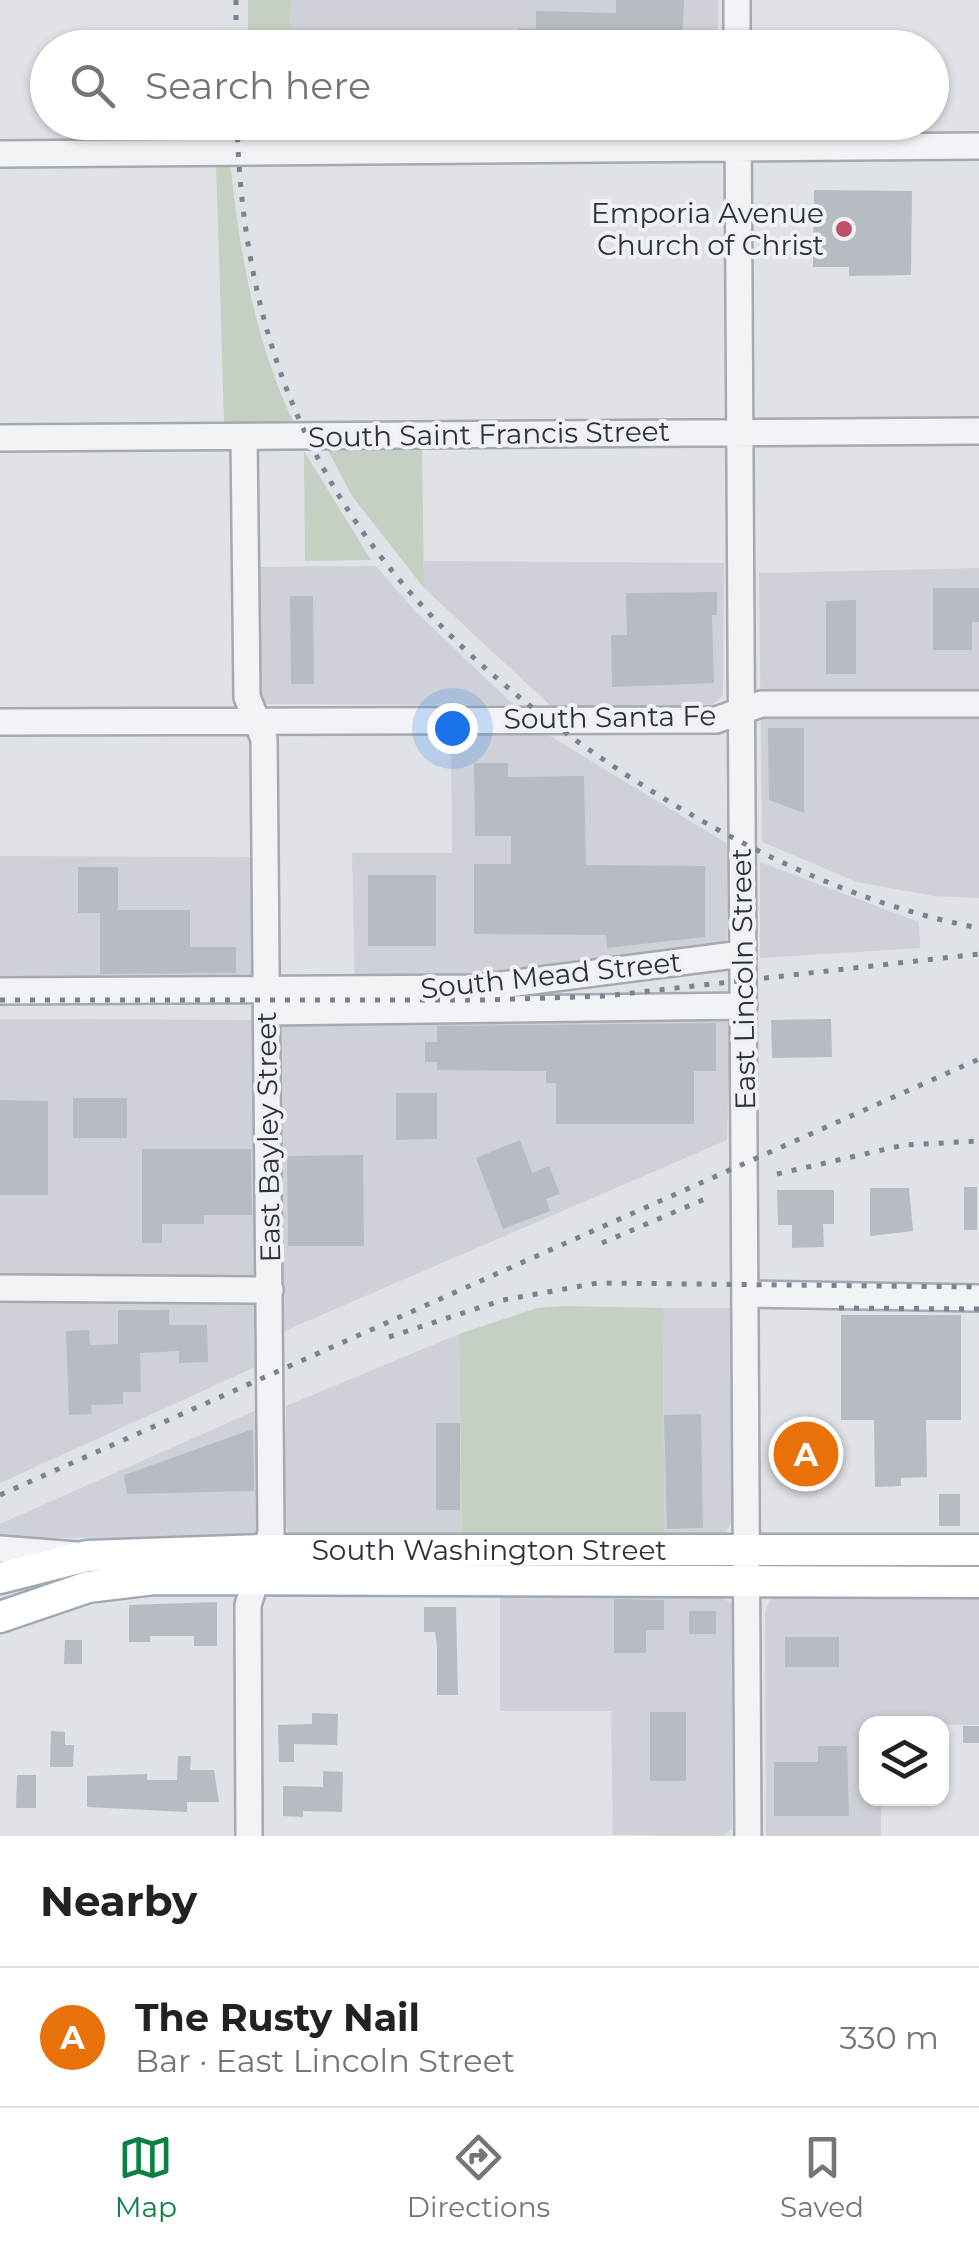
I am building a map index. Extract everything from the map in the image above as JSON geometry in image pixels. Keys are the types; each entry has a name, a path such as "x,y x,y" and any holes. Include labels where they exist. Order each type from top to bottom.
{"main road":[{"name":"South Washington Street","path":"87,1556 263,1550 979,1550"},
{"path":"0,1578 87,1556"},
{"path":"0,1617 88,1587 154,1579 979,1582"}],"street":[{"path":"737,0 737,30"},
{"path":"0,154 544,140"},
{"name":"East Lincoln Street","path":"738,140 748,1836"},
{"path":"848,140 979,146"},
{"name":"South Saint Francis Street","path":"0,438 979,431"},
{"name":"East Bayley Street","path":"244,438 248,698 264,738 270,1290 271,1532 248,1605 250,1836"},
{"name":"South Santa Fe","path":"0,722 716,720 761,704 979,704"},
{"name":"South Mead Street","path":"267,1001 478,988 742,954"},
{"name":"South Mead Street","path":"0,991 267,1001 744,1006"},
{"path":"0,1288 270,1290"},
{"path":"746,1294 979,1298"},
{"name":"South Washington Street","path":"0,1550 87,1556"}],"shaded area":[{"path":"291,0 718,0 718,30 290,30"},
{"path":"424,561 724,563 723,696 712,705 552,707 424,588"},
{"path":"376,566 415,611 514,705 266,704 259,697 258,567"},
{"path":"979,568 979,898 933,896 857,882 762,842 759,573"},
{"path":"537,728 728,844 726,968 355,994 352,853 452,853 451,732"},
{"path":"0,856 256,857 257,983 0,983"},
{"path":"760,862 919,922 920,948 760,958"},
{"path":"0,1019 256,1020 262,1364 0,1483"},
{"path":"728,1019 730,1029 727,1140 282,1332 281,1022"},
{"path":"663,1308 731,1308 733,1519 723,1538 664,1540"},
{"path":"459,1334 462,1539 291,1537 283,1521 286,1406"},
{"path":"261,1408 259,1532 254,1537 0,1538 0,1524"},
{"path":"713,1591 732,1604 732,1829 723,1836 613,1835 611,1711 500,1711 500,1592"},
{"path":"979,1592 979,1725 949,1725 949,1716 859,1716 859,1806 881,1806 881,1836 766,1836 765,1612 769,1601 777,1596"}],"green space":[{"path":"248,0 291,0 290,30 248,30"},
{"path":"216,162 230,162 251,295 269,360 294,423 224,422"},
{"path":"325,445 422,445 424,588 352,496"},
{"path":"304,451 371,560 305,561"},
{"path":"537,1308 663,1308 664,1540 462,1539 459,1334"}],"building":[{"path":"616,0 684,0 683,30 518,30 536,29 536,11 616,13"},
{"name":"Emporia Avenue Church of Christ","path":"814,190 912,191 911,275 849,276 849,267 813,267"},
{"path":"933,588 979,588 979,622 972,622 972,650 933,650"},
{"path":"717,592 717,615 712,615 714,683 612,687 611,635 627,635 626,593"},
{"path":"290,596 313,596 314,684 291,684"},
{"path":"856,600 856,674 826,674 826,601"},
{"path":"768,728 804,728 804,813 769,800"},
{"path":"474,763 508,763 508,777 584,776 586,865 705,866 705,937 607,948 606,935 474,934 474,864 511,864 511,836 475,836"},
{"path":"78,867 118,867 118,910 190,910 190,947 236,947 236,973 100,974 100,913 78,913"},
{"path":"368,875 436,875 436,946 368,946"},
{"path":"831,1019 832,1057 772,1058 771,1020"},
{"path":"716,1023 716,1071 694,1071 694,1124 556,1124 556,1083 546,1083 546,1071 437,1070 437,1062 425,1062 425,1042 437,1042 437,1026"},
{"path":"396,1093 437,1093 437,1139 396,1140"},
{"path":"73,1098 127,1098 127,1138 73,1138"},
{"path":"0,1100 48,1101 48,1195 0,1195"},
{"path":"520,1140 532,1173 549,1166 560,1194 546,1199 550,1211 503,1229 476,1158"},
{"path":"142,1149 251,1149 252,1215 204,1215 204,1224 162,1224 162,1243 142,1243"},
{"path":"363,1155 364,1246 288,1246 287,1156"},
{"path":"964,1187 977,1187 977,1230 964,1230"},
{"path":"870,1188 909,1188 913,1231 870,1236"},
{"path":"777,1190 834,1190 834,1224 823,1224 824,1247 792,1248 792,1225 778,1225"},
{"path":"118,1310 169,1310 169,1325 207,1325 208,1362 179,1363 179,1351 140,1353 141,1392 123,1392 123,1404 91,1405 92,1414 69,1415 66,1331 89,1330 90,1345 118,1344"},
{"path":"841,1315 961,1315 961,1420 926,1420 927,1477 901,1478 901,1486 875,1487 874,1420 841,1420"},
{"path":"701,1414 703,1528 667,1529 664,1415"},
{"path":"436,1423 460,1423 460,1510 436,1510"},
{"path":"253,1429 254,1491 127,1494 124,1475"},
{"path":"777,1435 836,1435 836,1469 777,1469"},
{"path":"939,1494 960,1494 960,1526 939,1526"},
{"path":"614,1599 664,1600 664,1630 646,1630 646,1653 614,1653"},
{"path":"217,1602 217,1646 194,1646 194,1636 150,1636 150,1642 129,1642 129,1605"},
{"path":"424,1607 456,1607 458,1695 437,1695 437,1645 435,1632 424,1632"},
{"path":"689,1611 716,1611 716,1634 689,1634"},
{"path":"785,1637 839,1637 839,1667 785,1667"},
{"path":"65,1640 82,1640 82,1664 64,1664"},
{"path":"650,1712 686,1712 686,1781 650,1781"},
{"path":"312,1713 338,1714 337,1745 294,1744 294,1762 279,1762 278,1725 312,1724"},
{"path":"963,1726 979,1726 979,1743 963,1743"},
{"path":"51,1731 65,1732 65,1745 74,1745 73,1767 50,1767"},
{"path":"818,1746 847,1746 849,1816 774,1816 774,1762 818,1762"},
{"path":"178,1756 191,1756 190,1770 214,1770 219,1802 187,1802 187,1812 87,1807 87,1776 147,1774 147,1780 177,1780"},
{"path":"323,1771 343,1772 342,1812 303,1811 303,1817 283,1816 283,1786 323,1787"},
{"path":"17,1775 36,1775 36,1808 16,1808"}],"railway":[{"path":"236,0 236,30"},
{"path":"238,140 246,232 268,333 301,424 346,508 403,584 471,655 550,721 679,807 803,872 889,905 979,928"},
{"path":"0,1000 489,1000 605,996 979,954"},
{"path":"0,1495 979,1059"},
{"path":"777,1174 904,1145 979,1141"},
{"path":"602,1243 712,1196"},
{"path":"389,1337 503,1300 598,1283 979,1287"},
{"path":"839,1308 979,1309"}],"place":[{"name":"Emporia Avenue Church of Christ","path":"844,229"},
{"name":"The Rusty Nail","path":"806,1454"}]}
